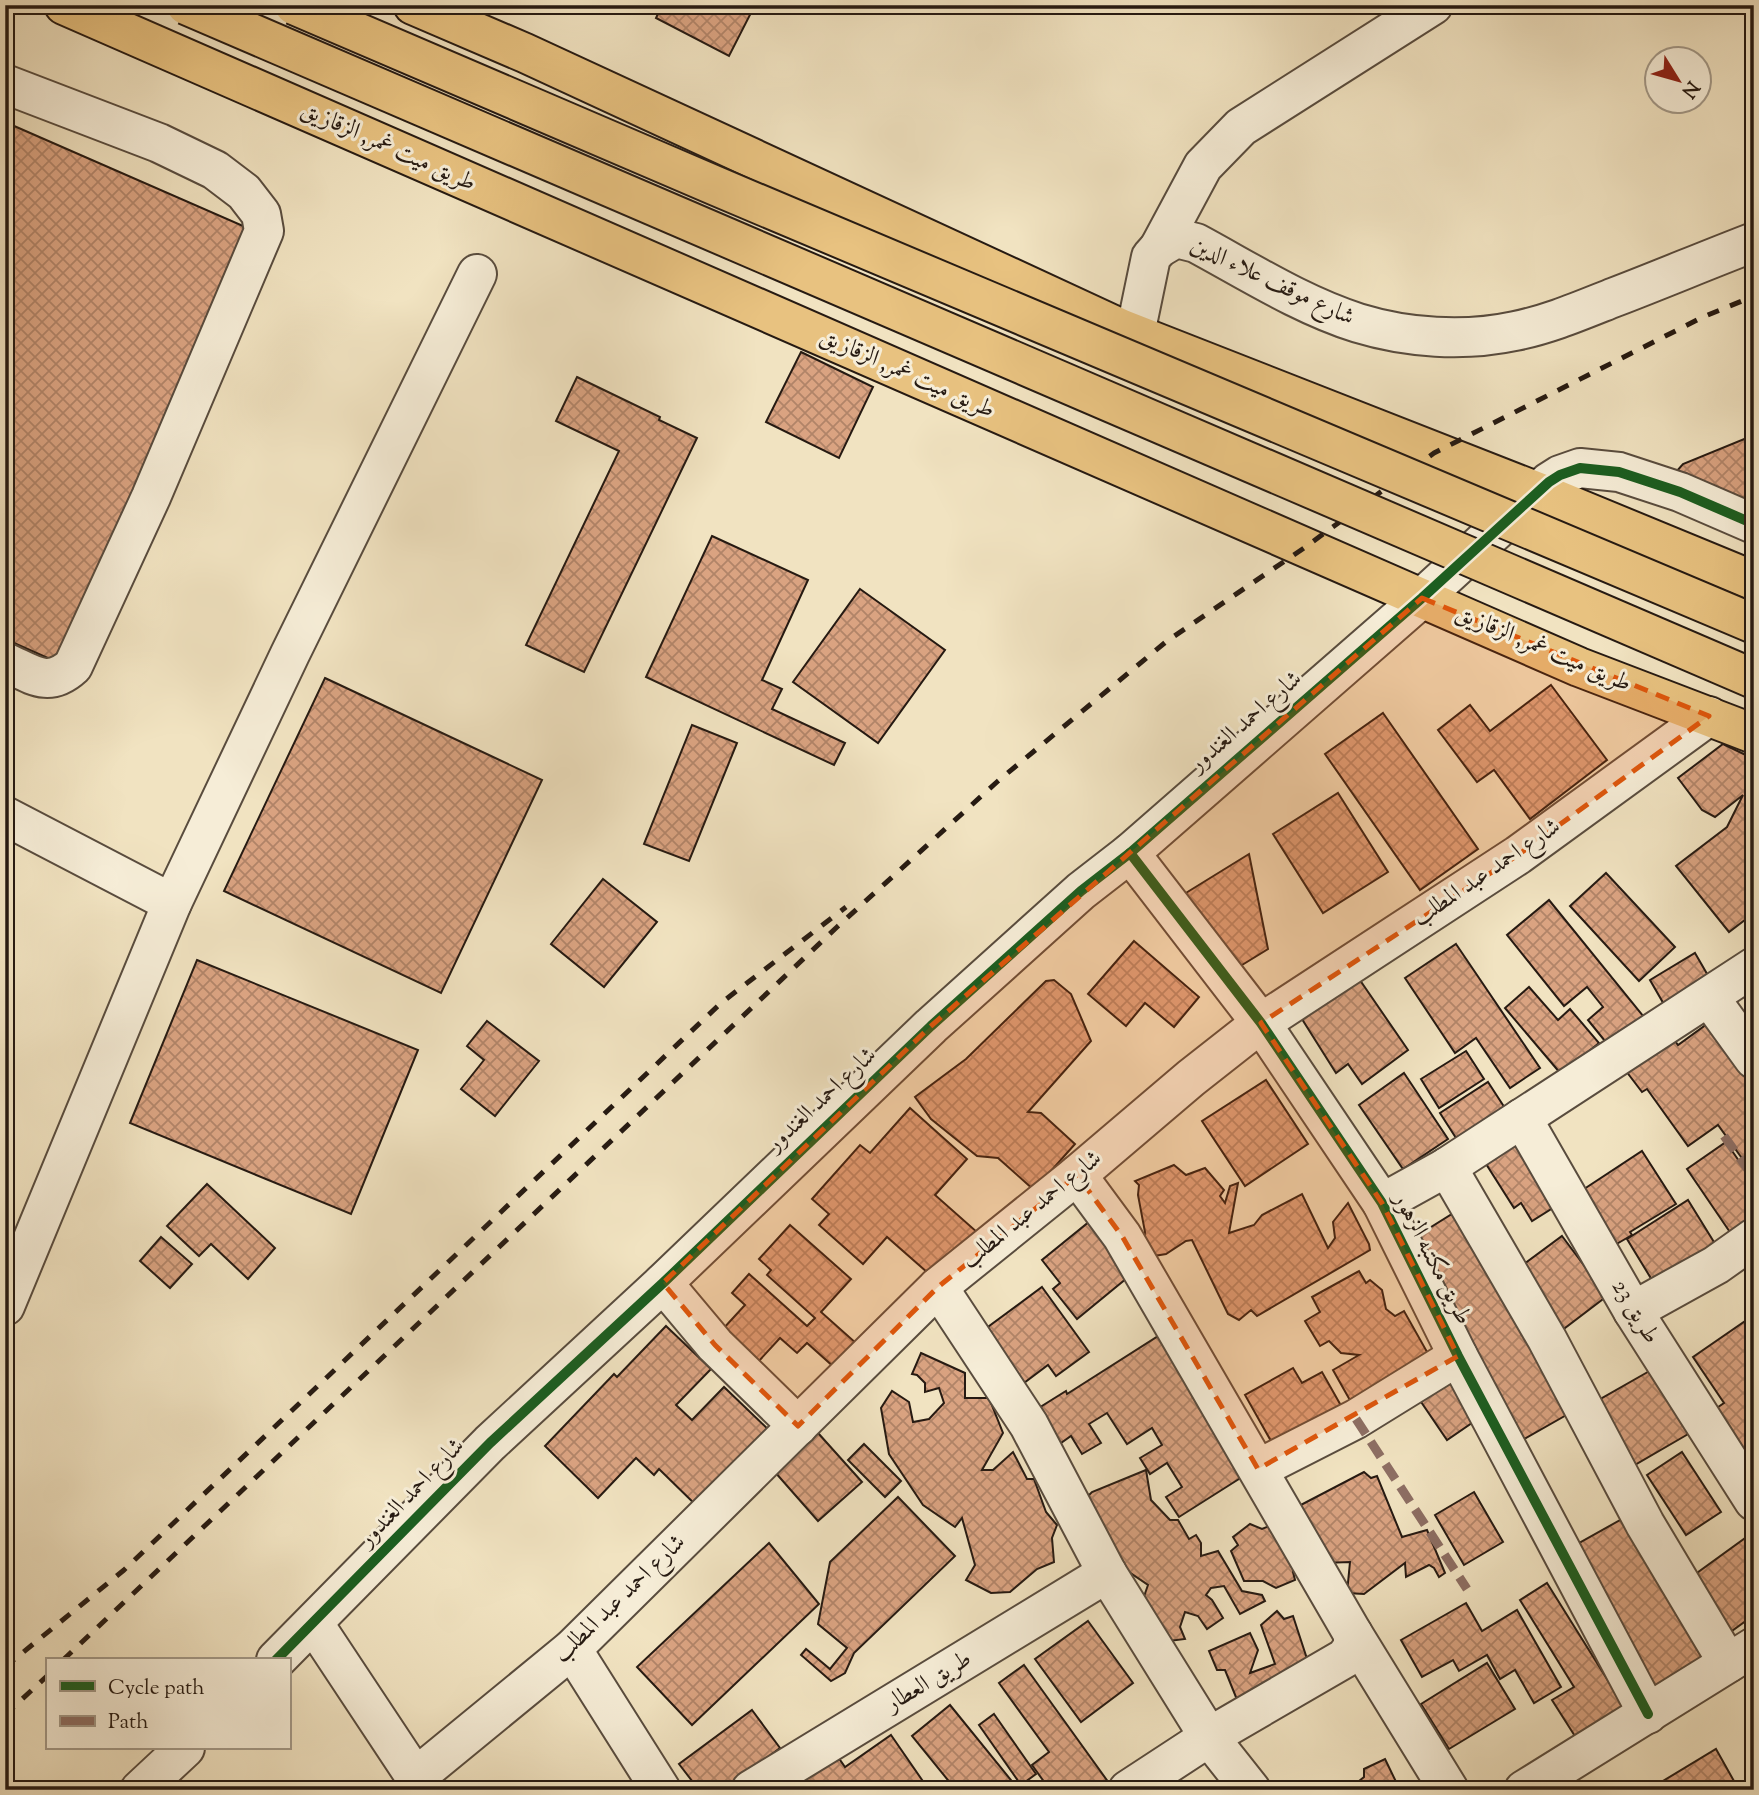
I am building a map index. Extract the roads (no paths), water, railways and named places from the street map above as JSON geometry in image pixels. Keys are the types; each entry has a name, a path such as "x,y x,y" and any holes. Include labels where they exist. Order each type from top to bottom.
{"highway":[{"name":"طريق ميت غمر, الزقازيق","path":"64,5 1579,667 1754,734"},
{"name":"طريق ميت غمر, الزقازيق","path":"186,5 1754,679"},
{"path":"294,5 1754,624"},
{"path":"413,5 525,53 1135,334 1538,492 1754,581"}],"street":[{"path":"1159,248 1203,166 1241,128 1433,5"},
{"path":"5,84 159,143 215,170 244,192 261,214 264,231 151,497 73,666 61,676 47,680 5,662"},
{"name":"شارع موقف علاء الدين","path":"1135,334 1151,257 1159,248 1176,238 1196,243 1320,309 1358,323 1436,337 1513,332 1550,323 1754,242"},
{"path":"5,1306 172,903 290,654 477,274"},
{"name":"شارع احمد الغندور","path":"278,1658 489,1443 663,1283 931,1026 1081,891 1130,853 1560,475 1580,468 1619,472 1680,492 1754,524"},
{"name":"شارع احمد عبد المطلب","path":"420,1784 572,1649 938,1287 1261,1023 1518,855 1709,716"},
{"path":"5,816 172,903"},
{"name":"طريق مكتبه الزهور","path":"1130,853 1261,1023 1382,1203 1458,1356 1648,1714"},
{"path":"1382,1203 1447,1167 1754,967"},
{"path":"1709,997 1754,1059"},
{"name":"طريق 23","path":"1522,1118 1633,1311 1754,1501"},
{"path":"1447,1167 1547,1339 1645,1524 1741,1655 1524,1790"},
{"path":"1077,1175 1122,1236 1353,1634 1449,1790"},
{"path":"1633,1311 1716,1265 1754,1238"},
{"path":"663,1283 715,1345 798,1426"},
{"path":"938,1287 1029,1425 1107,1573 1209,1737 1251,1790"},
{"path":"1258,1469 1356,1419 1458,1356"},
{"name":"طريق العطار","path":"751,1790 1107,1573"},
{"path":"314,1624 420,1784"},
{"path":"1128,1790 1209,1737 1346,1658 1353,1647 1353,1634"},
{"path":"572,1649 661,1790"}],"railway":[{"path":"65,1658 837,927 998,781 1167,641 1304,548 1434,453 1703,317 1754,296"},
{"path":"5,1667 124,1570 721,1003 846,907"},
{"path":"5,1715 46,1677"}]}
